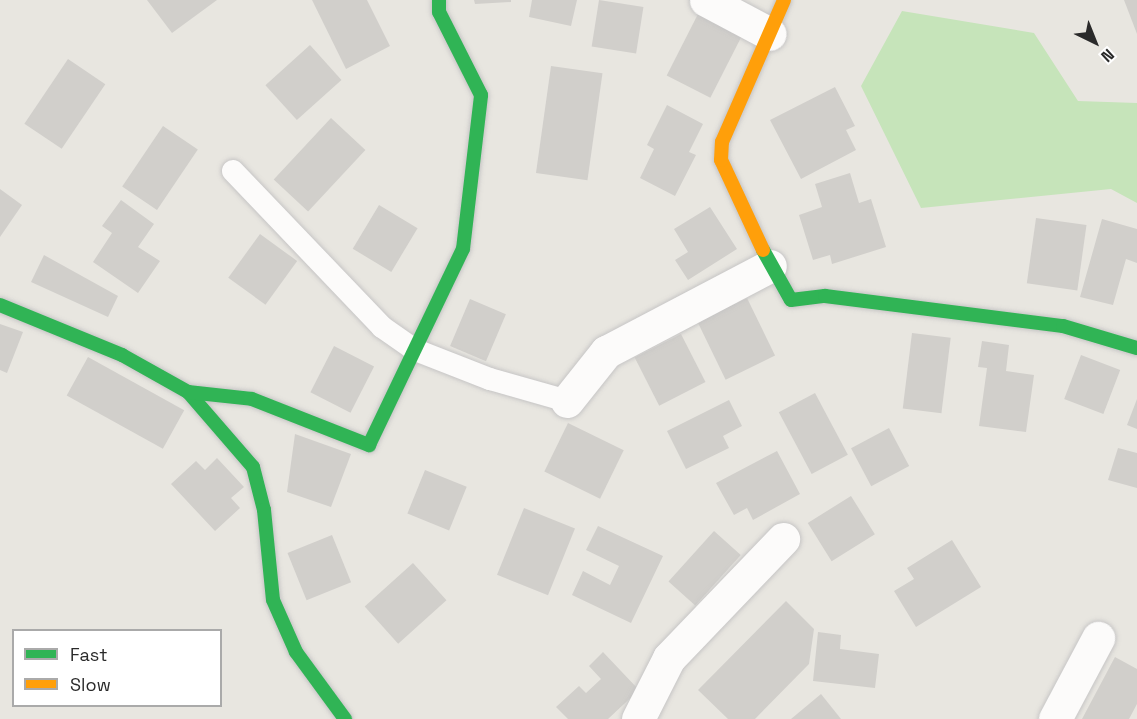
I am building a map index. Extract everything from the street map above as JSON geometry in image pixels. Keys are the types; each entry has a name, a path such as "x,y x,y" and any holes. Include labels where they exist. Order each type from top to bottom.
{"street":[{"path":"188,392 252,399 369,445 413,349 464,249 481,95 439,12 439,0"},
{"path":"706,0 770,34"},
{"path":"784,0 722,142 721,160 771,266 791,300 825,296 1063,326 1137,348"},
{"path":"567,401 606,352 771,266"},
{"path":"0,305 122,355 188,392 253,467 264,510 273,600 296,652 345,719"},
{"path":"638,719 669,658 783,539"},
{"path":"1055,719 1098,638"}],"lane":[{"path":"232,171 382,327 413,349 490,379 567,401"}],"green space":[{"path":"902,11 1034,33 1078,101 1137,103 1137,203 1111,189 921,208 861,86"}],"building":[{"path":"147,0 217,0 172,33"},
{"path":"312,0 367,0 390,46 346,69"},
{"path":"474,0 511,0 511,2 475,4"},
{"path":"532,0 577,0 571,26 529,17"},
{"path":"599,0 643,7 636,53 592,46"},
{"path":"1124,0 1137,0 1137,34"},
{"path":"698,14 742,36 710,98 667,75"},
{"path":"310,45 341,80 297,120 265,85"},
{"path":"68,59 105,84 62,149 24,124"},
{"path":"551,66 602,73 587,180 536,173"},
{"path":"835,87 855,126 846,130 856,150 801,179 770,120"},
{"path":"667,105 703,124 689,152 696,155 675,196 640,178 654,149 647,145"},
{"path":"331,118 365,150 308,211 274,179"},
{"path":"163,126 198,149 157,210 122,187"},
{"path":"850,173 859,203 871,199 886,247 832,264 830,255 813,260 799,215 822,207 815,184"},
{"path":"0,189 22,205 0,237"},
{"path":"121,200 154,224 138,247 160,261 138,293 93,262 112,233 102,226"},
{"path":"379,205 418,228 391,272 353,249"},
{"path":"710,207 737,249 688,280 675,260 688,252 674,229"},
{"path":"1036,218 1087,225 1077,290 1027,283"},
{"path":"1102,219 1137,229 1137,263 1126,259 1113,305 1080,297"},
{"path":"260,234 297,261 265,305 228,278"},
{"path":"44,255 118,296 108,317 31,282"},
{"path":"747,298 775,356 726,380 698,322"},
{"path":"470,299 506,314 486,361 450,346"},
{"path":"0,324 23,332 7,373 0,370"},
{"path":"912,333 951,338 941,413 903,408"},
{"path":"681,334 706,382 659,406 635,358"},
{"path":"982,341 1009,345 1006,371 1034,375 1026,432 979,426 987,368 978,367"},
{"path":"334,346 374,366 350,413 310,392"},
{"path":"1081,355 1120,370 1103,414 1064,399"},
{"path":"88,357 184,410 163,449 67,395"},
{"path":"815,393 848,455 812,474 779,412"},
{"path":"1137,399 1137,429 1127,425"},
{"path":"729,400 742,426 723,436 729,448 686,469 667,431"},
{"path":"568,423 624,450 600,499 544,472"},
{"path":"889,428 909,466 871,486 851,448"},
{"path":"295,434 351,454 331,507 287,492"},
{"path":"1118,448 1137,453 1137,488 1108,480"},
{"path":"777,451 800,494 753,520 747,508 734,515 716,483"},
{"path":"217,458 244,487 231,498 240,508 215,531 171,484 196,461 205,470"},
{"path":"425,470 467,487 449,530 407,514"},
{"path":"851,496 875,534 832,561 808,523"},
{"path":"524,508 575,529 548,595 497,575"},
{"path":"598,526 663,556 631,623 572,595 583,571 610,585 619,566 586,550"},
{"path":"714,531 741,555 695,606 668,582"},
{"path":"332,535 351,582 307,600 287,553"},
{"path":"952,540 981,587 916,627 894,591 914,579 907,568"},
{"path":"413,563 446,600 398,644 365,606"},
{"path":"786,601 814,629 809,664 755,719 728,719 698,690"},
{"path":"818,632 841,635 840,649 879,654 875,688 813,681"},
{"path":"603,652 639,690 608,719 568,719 556,707 579,686 586,693 601,679 589,666"},
{"path":"1115,657 1137,669 1137,704 1129,719 1082,719"},
{"path":"821,694 841,719 791,719"}],"traffic: fast":[{"path":"188,392 252,399 369,445 463,249 481,95 439,12 439,0"},
{"path":"763,250 791,300 825,296 1063,326 1137,348"},
{"path":"0,305 122,355 188,392 253,467 264,510 273,600 296,652 345,719"}],"traffic: slow":[{"path":"763,250 721,160 722,142 784,0"}]}
